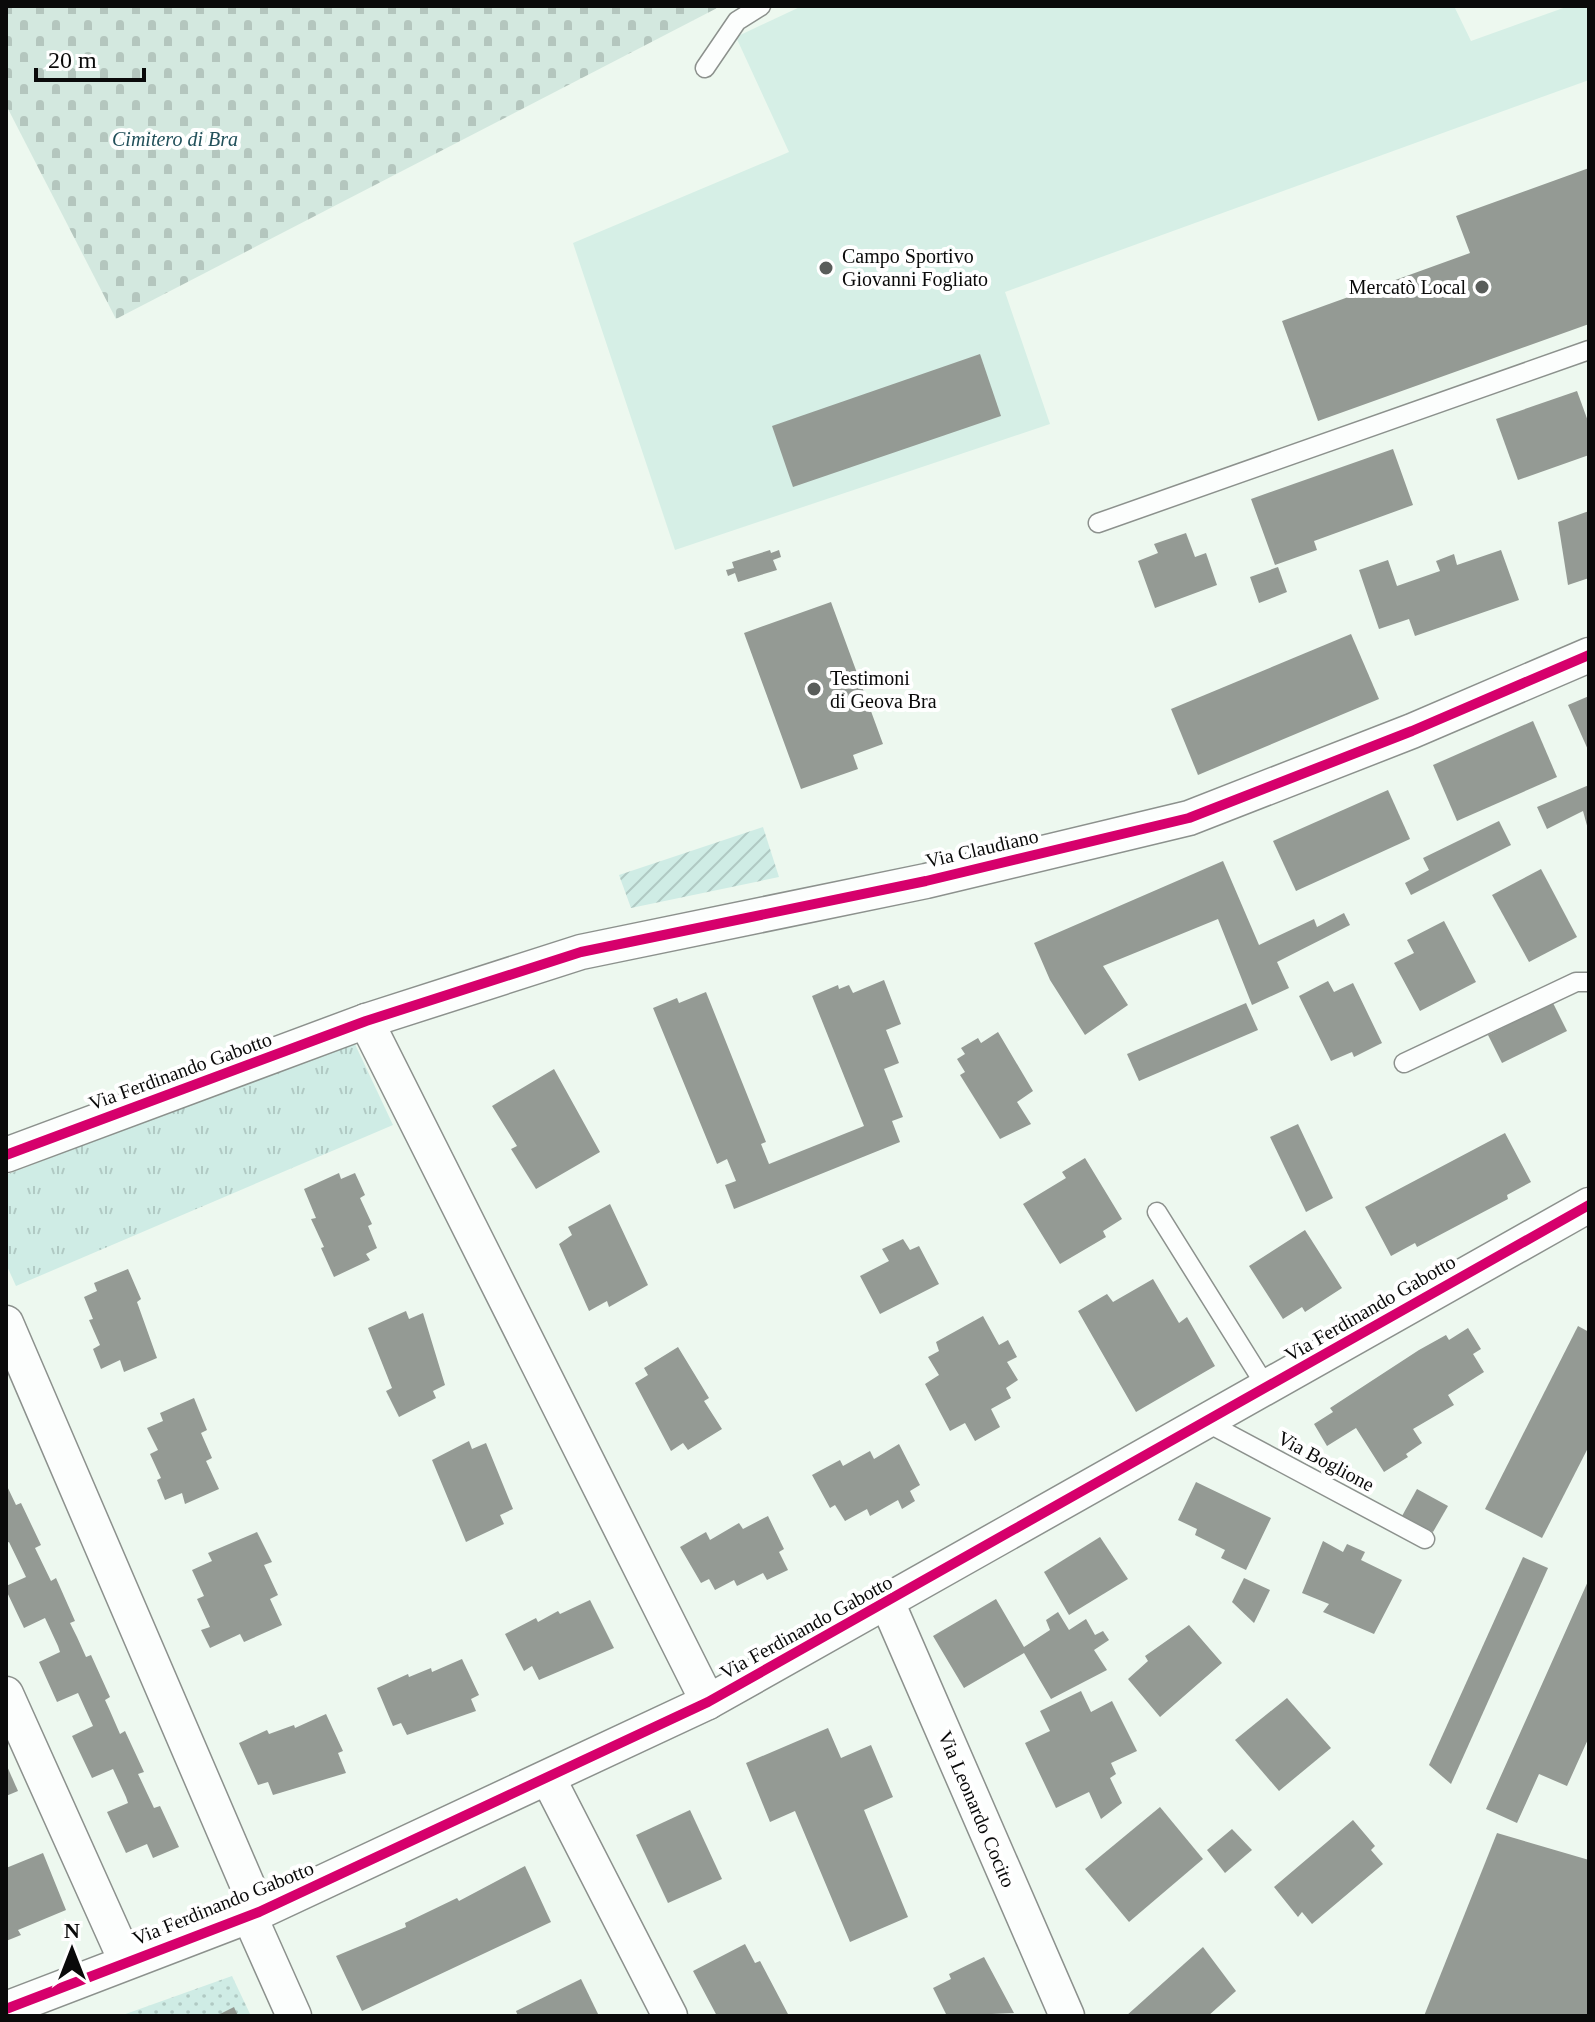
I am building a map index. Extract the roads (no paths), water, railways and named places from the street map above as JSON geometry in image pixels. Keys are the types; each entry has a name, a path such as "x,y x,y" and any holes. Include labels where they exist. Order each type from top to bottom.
{"street":[{"name":"Via Claudiano","path":"366,1021 581,952 926,881 1189,818 1412,731 1589,655"},
{"name":"Via Ferdinando Gabotto","path":"6,1155 366,1021 708,1702"},
{"name":"Via Ferdinando Gabotto","path":"6,2009 254,1914 708,1702 1589,1205"},
{"name":"Via Ferdinando Gabotto","path":"6,1323 294,2016"},
{"name":"Via Leonardo Cocito","path":"887,1602 1067,2016"},
{"name":"Via Ferdinando Gabotto","path":"6,1694 126,1961"},
{"path":"548,1778 670,2016"}],"lane":[{"path":"705,68 737,21 761,6"},
{"path":"1098,523 1589,350"},
{"path":"1404,1063 1576,982 1589,982"},
{"path":"1157,1212 1267,1388"},
{"name":"Via Boglione","path":"1206,1422 1425,1539"}],"place":[{"name":"Campo Sportivo Giovanni Fogliato","path":"826,268"},
{"name":"Mercatò Local","path":"1482,287"},
{"name":"Testimoni di Geova Bra","path":"814,689"}],"park label":[{"name":"Cimitero di Bra","path":"175,139"}]}
